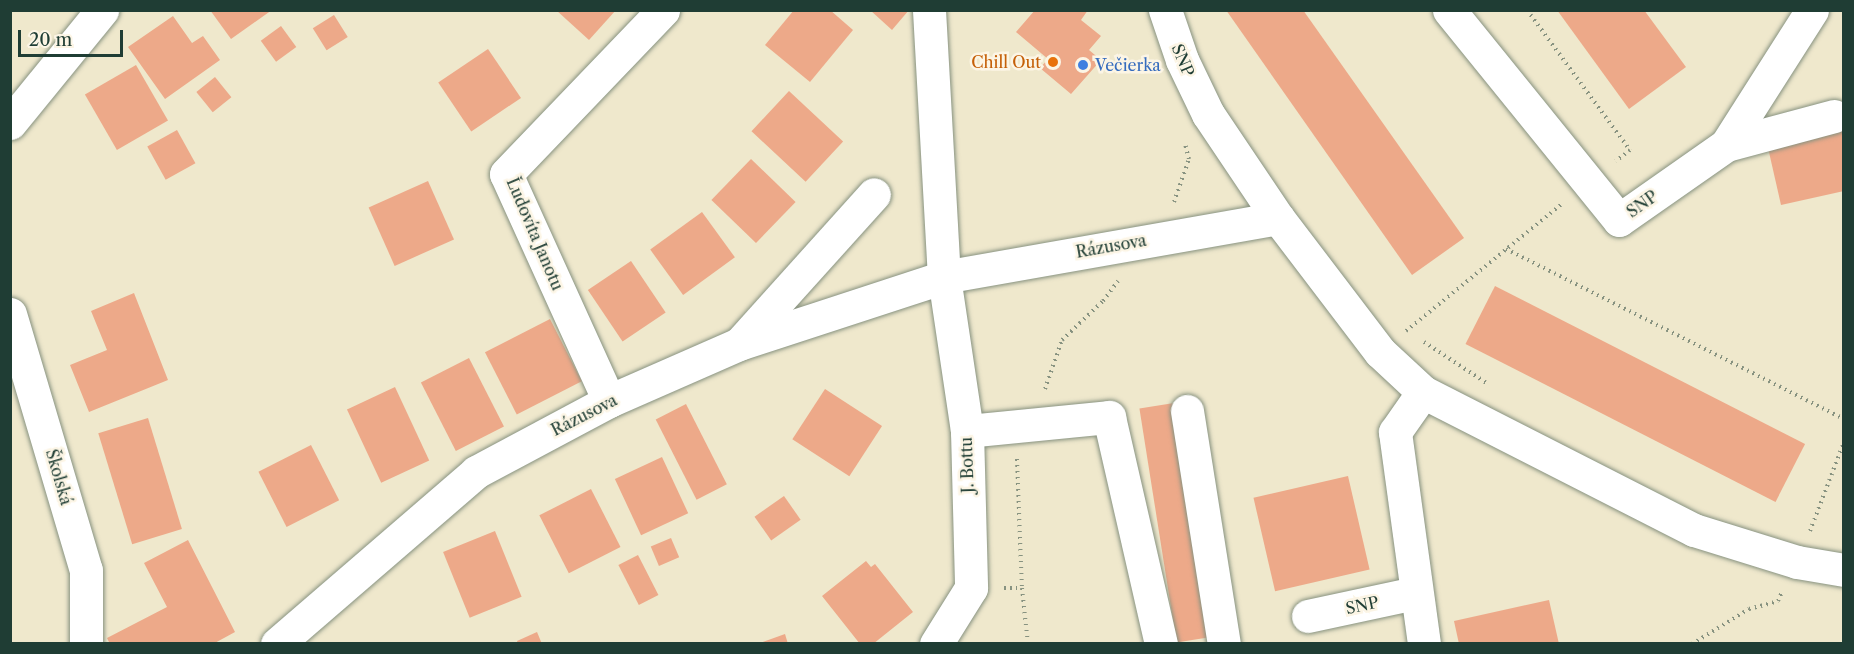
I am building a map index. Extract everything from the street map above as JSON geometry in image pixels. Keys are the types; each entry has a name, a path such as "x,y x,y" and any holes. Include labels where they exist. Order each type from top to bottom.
{"street":[{"path":"10,123 102,10"},
{"name":"Ľudovíta Janotu","path":"609,401 506,174 663,10"},
{"path":"929,10 944,277"},
{"name":"SNP","path":"1165,10 1182,60 1208,114 1278,218 1380,352 1423,392 1694,530 1801,543 1844,570"},
{"name":"SNP","path":"1449,10 1619,220 1726,145 1812,10"},
{"path":"1726,145 1834,116"},
{"path":"739,344 874,194"},
{"name":"Rázusova","path":"277,644 476,472 609,401 739,344 944,277 1278,218"},
{"name":"J. Bottu","path":"944,277 967,431 971,588"},
{"name":"Školská","path":"10,314 86,570 86,644"},
{"path":"1423,392 1395,432 1415,593 1424,644"},
{"path":"1187,411 1224,644"},
{"path":"967,431 1109,417 1161,644"},
{"path":"936,644 971,588"},
{"name":"SNP","path":"1308,616 1415,593"}],"path":[{"path":"1380,352 1630,150 1527,10"},
{"path":"1028,644 1022,588 1015,426 1042,400 1062,340 1103,302 1151,239 1176,199 1189,159 1183,137"},
{"path":"1506,249 1844,419"},
{"path":"1398,321 1406,331 1496,388"},
{"path":"1692,644 1749,609 1778,601 1844,442"},
{"path":"1801,543 1820,537"},
{"path":"971,588 1022,588"}],"building":[{"path":"210,10 272,10 231,39"},
{"path":"556,10 616,10 589,40"},
{"path":"794,10 830,10 853,30 810,82 765,45"},
{"path":"870,10 909,10 892,30"},
{"path":"1035,10 1088,10 1081,20 1101,36 1089,50 1101,60 1071,94 1040,68 1048,59 1016,32"},
{"path":"1226,10 1303,10 1464,238 1412,275"},
{"path":"1557,10 1644,10 1686,67 1629,109"},
{"path":"334,15 348,37 327,50 313,28"},
{"path":"173,16 192,43 203,36 220,60 165,99 128,47"},
{"path":"281,26 296,47 276,62 261,41"},
{"path":"488,49 521,98 471,131 438,83"},
{"path":"136,65 168,120 117,150 85,94"},
{"path":"215,77 231,97 213,112 196,92"},
{"path":"789,91 843,141 806,182 751,131"},
{"path":"1844,121 1844,191 1781,205 1766,139"},
{"path":"177,130 195,163 166,180 147,146"},
{"path":"751,159 796,202 756,243 711,200"},
{"path":"428,181 454,239 395,266 369,207"},
{"path":"702,212 735,257 683,295 650,250"},
{"path":"631,261 666,312 623,341 588,290"},
{"path":"1495,286 1805,444 1776,502 1465,344"},
{"path":"134,293 168,380 89,412 70,365 107,350 91,311"},
{"path":"550,319 582,381 517,415 485,352"},
{"path":"469,358 504,427 456,451 421,383"},
{"path":"395,387 429,460 381,483 347,409"},
{"path":"825,389 882,426 849,476 792,439"},
{"path":"1174,403 1211,637 1177,643 1139,408"},
{"path":"686,404 727,484 697,500 656,419"},
{"path":"148,418 182,529 132,544 98,433"},
{"path":"311,445 339,500 287,527 258,472"},
{"path":"662,457 688,513 641,535 615,479"},
{"path":"1348,476 1370,570 1275,591 1253,498"},
{"path":"591,489 621,547 569,573 539,515"},
{"path":"784,496 801,520 771,540 755,517"},
{"path":"495,531 522,597 470,618 443,552"},
{"path":"671,538 679,557 659,566 651,547"},
{"path":"188,540 235,632 213,644 110,644 107,638 167,607 144,563"},
{"path":"638,555 658,595 639,605 618,565"},
{"path":"866,561 871,567 875,564 913,612 873,644 860,644 822,596"},
{"path":"1549,600 1559,644 1459,644 1454,621"},
{"path":"537,632 542,644 518,644 517,641"},
{"path":"785,634 788,644 760,644 760,643"}],"place":[{"name":"Chill Out","path":"1053,62"},
{"name":"Večierka","path":"1083,65"}]}
